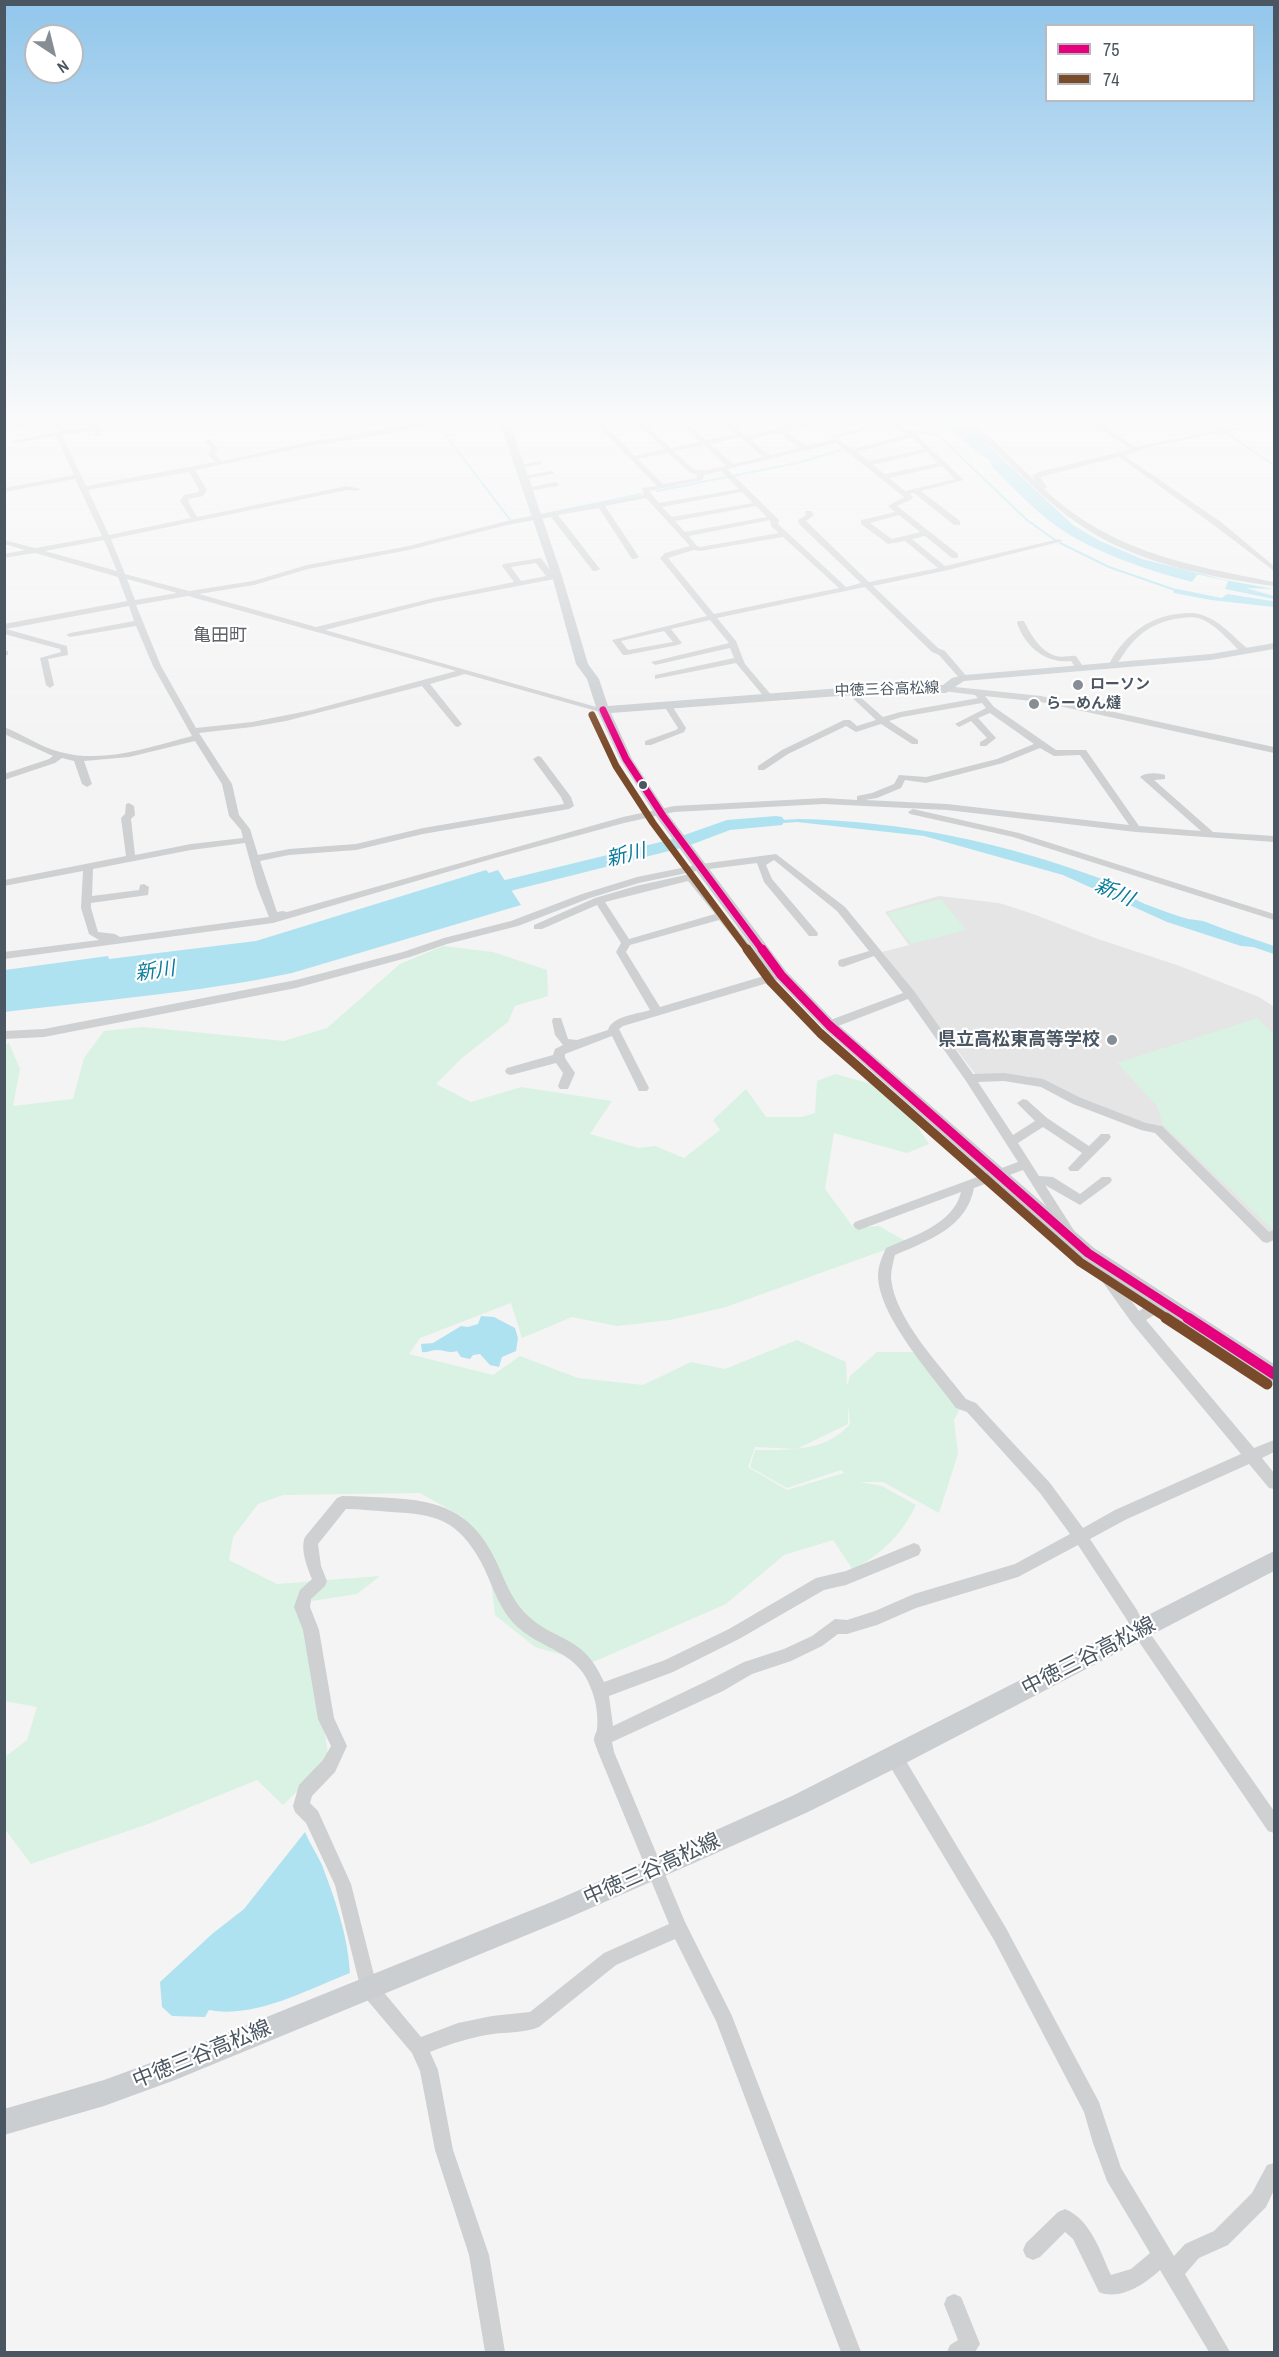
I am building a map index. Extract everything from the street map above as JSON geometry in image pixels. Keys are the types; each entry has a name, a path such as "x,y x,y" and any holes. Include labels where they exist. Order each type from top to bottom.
{"main road":[{"path":"540,530 582,664 592,679 603,710 627,759 662,814 700,864 776,976 1088,1253 1275,1374"},
{"name":"中徳三谷高松線","path":"603,710 880,688 946,689 960,679 1112,666 1275,646"},
{"path":"880,688 960,679"},
{"name":"中徳三谷高松線","path":"4,2122 114,2089 560,1910 655,1869 800,1804 1275,1561"}],"street":[{"path":"103,530 157,666 195,734 227,784 234,816 245,829 273,916 321,903 327,905"},
{"path":"4,556 144,530"},
{"path":"4,629 76,612 254,583 293,571 409,548 480,530"},
{"path":"566,530 596,569"},
{"path":"617,530 635,557"},
{"path":"679,530 694,546 692,548"},
{"path":"683,535 709,530"},
{"path":"781,530 844,589"},
{"path":"810,530 935,650 942,653 960,679"},
{"path":"875,530 891,542 926,533"},
{"path":"922,530 952,555 931,559"},
{"path":"1094,530 1126,547 1177,564 1275,584"},
{"path":"1226,530 1275,569"},
{"path":"769,697 739,660 734,645 714,618 664,558 692,548 700,549 785,534"},
{"path":"906,538 944,569"},
{"path":"666,628 678,643 626,653 616,640 622,634 714,618 728,613 944,569 1059,541"},
{"path":"4,542 603,710"},
{"path":"1265,561 1275,559"},
{"path":"519,582 506,566 538,560 554,576"},
{"path":"315,630 434,600 554,576"},
{"path":"1112,666 1125,642 1131,636 1158,619 1182,616 1202,616 1245,651"},
{"path":"70,635 139,623"},
{"path":"1021,623 1023,632 1041,650 1059,659 1073,658 1080,668"},
{"path":"4,629 64,648 65,654 44,658 50,685"},
{"path":"655,662 734,645"},
{"path":"689,656 698,666"},
{"path":"658,676 739,660"},
{"path":"4,730 60,755 97,759 126,754 211,728 232,729 370,699 463,671"},
{"path":"424,683 458,724"},
{"path":"946,689 1041,699 1275,750"},
{"path":"850,691 882,721 915,742"},
{"path":"976,691 991,709 1054,753 1083,752 1136,829"},
{"path":"761,768 785,752 847,722 856,729 926,710 984,700"},
{"path":"648,743 680,732 682,728 668,706"},
{"path":"959,724 991,709"},
{"path":"973,718 992,738 983,744"},
{"path":"824,801 832,798 874,796 898,786 902,777 926,780 1000,761 1041,745"},
{"path":"4,777 52,761 60,755"},
{"path":"78,758 87,784"},
{"path":"254,859 289,852 356,847 423,831 569,806 566,797 538,759"},
{"path":"1162,777 1145,777 1210,834"},
{"path":"4,956 250,924 327,905 623,820 724,805 824,801 947,807 1136,829 1275,839"},
{"path":"872,804 959,820 1016,835 1275,917"},
{"path":"129,806 130,815 126,818 131,860"},
{"path":"1016,835 1027,815"},
{"path":"4,883 88,869 191,847 249,840"},
{"path":"4,1035 44,1033 307,982 406,955 444,941 514,924 609,888 700,864 776,857 841,909 910,994 970,1078 1076,1241"},
{"path":"768,858 761,864 767,880 813,934"},
{"path":"88,869 86,908 94,933 101,937 121,937 131,941"},
{"path":"538,927 599,900 690,877 721,916 776,976 619,1023 613,1028 643,1088"},
{"path":"87,900 144,893 144,886"},
{"path":"599,900 626,943"},
{"path":"657,1011 621,952 626,943 721,916"},
{"path":"843,963 876,952"},
{"path":"829,1025 910,994"},
{"path":"557,1021 560,1035 565,1042 577,1044"},
{"path":"564,1086 569,1073 559,1052 613,1032"},
{"path":"511,1071 560,1058"},
{"path":"970,1078 1004,1077 1043,1083 1077,1101 1145,1127 1158,1129 1267,1238 1275,1235"},
{"path":"1023,1103 1043,1121 1090,1152"},
{"path":"1011,1142 1043,1121"},
{"path":"1074,1168 1105,1137"},
{"path":"859,1225 1025,1164"},
{"path":"1036,1181 1049,1180 1080,1200 1106,1180"},
{"path":"969,1183 969,1191 957,1213 943,1227 890,1252 885,1267 885,1281 894,1305 913,1338 961,1404 971,1407 1045,1488 1080,1536 1140,1631 1275,1825"},
{"path":"1088,1253 1137,1319 1275,1483"},
{"path":"1137,1319 1162,1303"},
{"path":"602,1739 717,1685 749,1667 786,1656 817,1641 835,1626 847,1627 877,1618 914,1601 1018,1570 1120,1515 1275,1446"},
{"path":"495,2352 479,2255 444,2150 429,2070 418,2047 368,1988 343,1884 312,1818 301,1806 304,1791 329,1766 339,1746 326,1719 311,1630 302,1607 305,1595 320,1581 314,1566 310,1542 342,1503 426,1506 458,1521 479,1545 496,1582 515,1614 540,1633 569,1647 590,1668 600,1691 605,1717 602,1739 606,1752 679,1928 723,2016 747,2074 850,2352"},
{"path":"600,1691 668,1667 734,1634 821,1583 846,1578 914,1550"},
{"path":"894,1757 1000,1934 1092,2109 1114,2174 1220,2352"},
{"path":"418,2047 458,2032 492,2025 534,2021 610,1959 679,1928"},
{"path":"1033,2250 1065,2219 1080,2232 1106,2284 1122,2284 1221,2238 1259,2200 1275,2172"},
{"path":"954,2304 970,2344 957,2352"}],"shaded area":[{"name":"県立高松東高等学校","path":"939,896 999,903 1033,914 1098,939 1177,965 1259,997 1274,1007 1274,1232 1268,1235 1160,1125 1148,1125 1083,1102 1027,1076 976,1075 882,952 909,945 885,912"}],"green space":[{"path":"941,899 966,930 911,944 887,913"},
{"path":"443,946 493,952 547,970 548,996 515,1006 508,1022 462,1058 436,1084 471,1102 521,1087 612,1101 590,1134 638,1148 655,1146 684,1158 720,1130 713,1120 746,1089 766,1117 802,1117 815,1113 817,1081 835,1074 879,1086 903,1104 929,1144 907,1153 834,1133 825,1189 854,1228 879,1226 907,1242 726,1307 670,1320 617,1326 572,1317 522,1338 511,1303 420,1338 409,1354 493,1375 520,1356 578,1378 643,1385 691,1362 725,1369 797,1340 846,1362 847,1386 850,1376 877,1352 917,1352 960,1409 954,1420 958,1454 939,1513 883,1482 860,1482 882,1486 916,1505 904,1526 890,1543 863,1564 853,1570 833,1540 784,1555 726,1604 591,1663 535,1647 495,1615 490,1571 463,1517 420,1493 283,1495 258,1504 233,1537 229,1560 277,1584 380,1576 357,1594 305,1602 329,1760 283,1805 257,1780 151,1823 31,1864 7,1832 4,1832 5,1757 27,1740 37,1707 4,1701 4,1045 9,1043 20,1069 13,1106 73,1099 84,1058 104,1031 143,1027 284,1041 327,1028 400,964","holes":["848,1405 850,1424 840,1433 818,1445 798,1449 848,1424","755,1447 795,1449 755,1450 750,1467 787,1488 841,1470 844,1473 787,1490 748,1467"]},
{"path":"1258,1018 1274,1035 1274,1227 1271,1228 1163,1125 1157,1106 1117,1063"}],"water":[{"path":"1062,530 1081,530 1100,541 1142,559 1225,580 1274,589 1246,588 1274,596 1274,599 1225,589 1228,581 1200,575 1197,575 1192,582 1174,577 1122,560"},
{"path":"1177,589 1222,598 1227,594 1272,601 1274,607 1211,600 1174,593 1173,591"},
{"path":"799,819 915,829 1028,855 1102,879 1145,904 1188,919 1204,921 1274,946 1274,954 1167,922 1063,875 924,836 797,822 744,826 748,822"},
{"path":"486,870 489,873 498,870 521,905 292,973 185,991 5,1012 5,970 108,956 109,959 256,941"},
{"path":"481,1316 494,1317 515,1328 518,1338 516,1351 502,1357 499,1367 490,1365 480,1354 473,1355 470,1359 461,1357 457,1351 422,1352 421,1344 433,1343 461,1326 468,1327 478,1324"},
{"path":"305,1832 322,1865 336,1904 347,1945 350,1973 263,2006 227,2012 209,2010 205,2017 172,2016 162,2007 160,1982 212,1934 244,1909"}],"waterway":[{"path":"1041,530 1055,540"},
{"path":"1060,543 1109,567 1178,591"},
{"name":"新川","path":"481,895 508,885 679,843 727,825 776,821"}],"transit line":[{"name":"75","path":"603,710 626,759 663,816 781,975 829,1025 1088,1253 1274,1374"},
{"name":"74","path":"592,715 616,766 653,823 771,982 820,1033 1080,1262 1267,1384"}],"place":[{"name":"ローソン","path":"1078,685"},
{"name":"らーめん燵","path":"1034,704"},
{"name":"県立高松東高等学校","path":"1112,1040"}],"district":[{"name":"亀田町","path":"220,636"}]}
